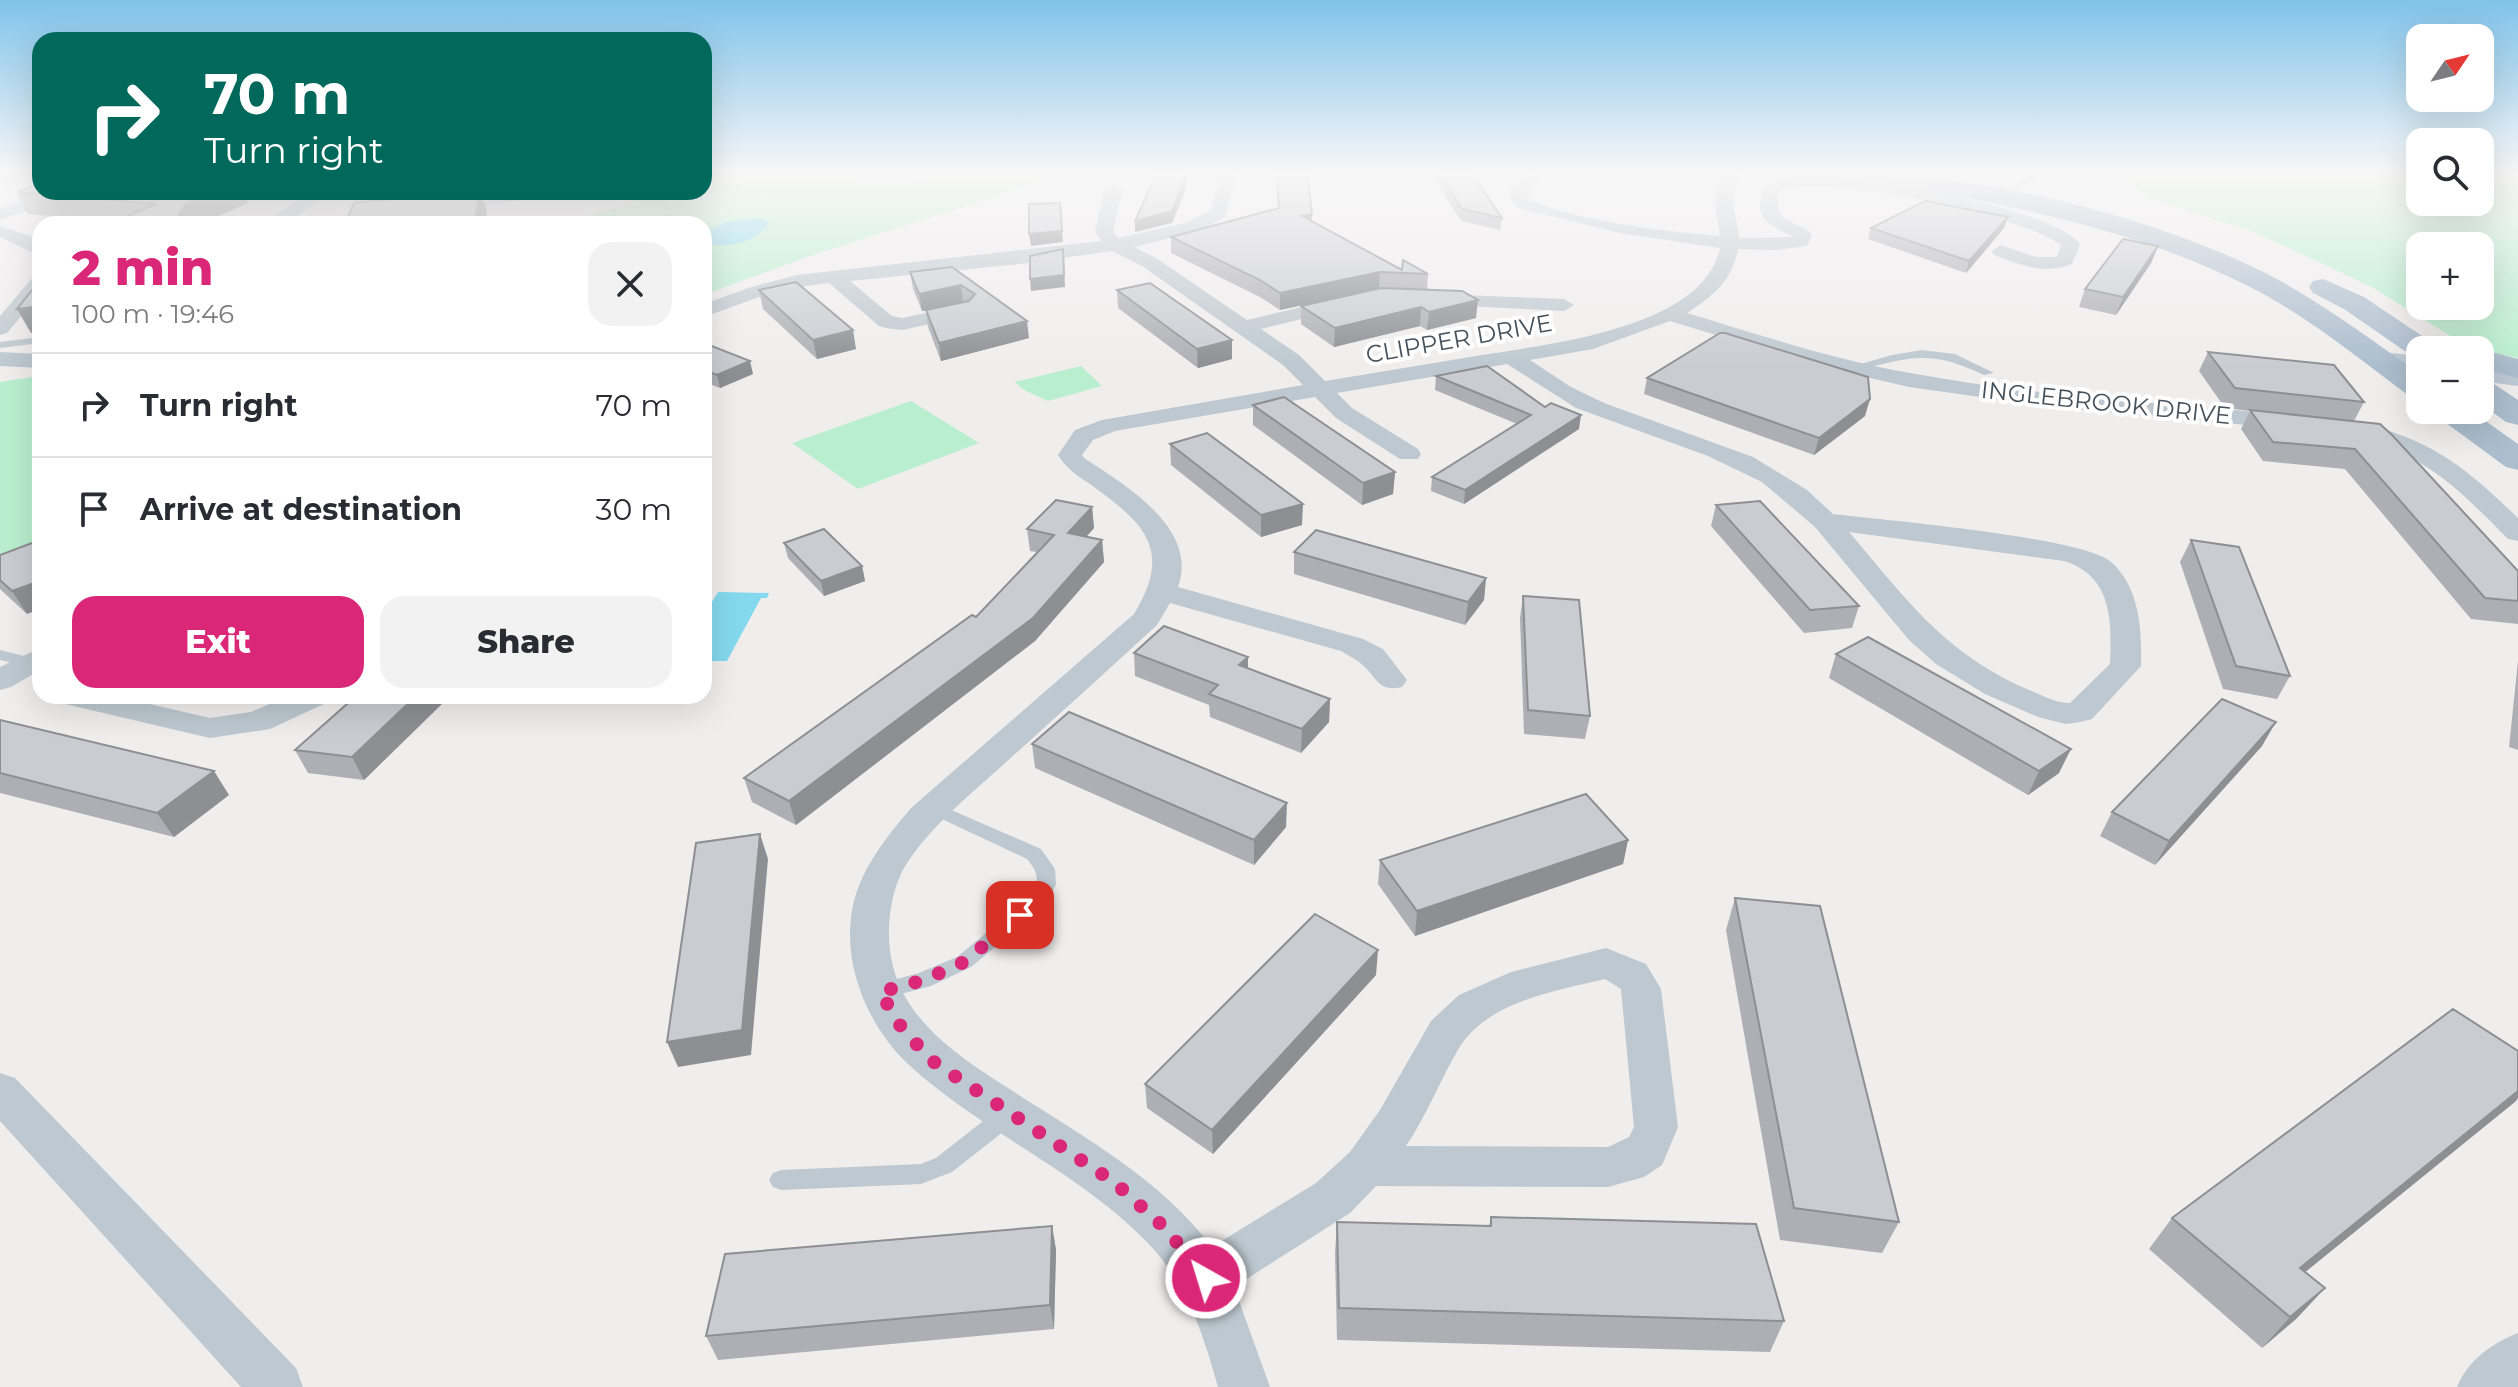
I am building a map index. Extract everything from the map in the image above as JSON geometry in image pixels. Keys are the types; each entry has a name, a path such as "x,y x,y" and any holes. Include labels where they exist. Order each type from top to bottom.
{"main road":[{"path":"2154,238 2257,280 2331,323 2406,379"},
{"path":"2205,238 2339,295 2406,339"},
{"path":"2393,330 2411,336"},
{"path":"2494,362 2518,369"},
{"path":"2494,399 2518,415"},
{"path":"2468,424 2518,460"}],"street":[{"path":"1108,238 1113,244 1149,262 1291,360 1344,413 1409,454"},
{"path":"712,308 773,286 832,276 1113,244 1142,238"},
{"path":"1695,238 1781,245 1802,238"},
{"name":"CLIPPER DRIVE","path":"1162,592 1168,570 1165,544 1143,515 1075,463 1070,455 1084,435 1110,425 1585,344 1669,314 1717,281 1726,265 1729,238"},
{"path":"2001,251 2036,263 2054,264 2065,260 2071,244 2066,238"},
{"path":"832,276 886,322 902,324 964,311"},
{"path":"0,329 32,291"},
{"path":"1245,327 1363,299"},
{"path":"1411,299 1564,305"},
{"name":"INGLEBROOK DRIVE","path":"1669,314 1853,368 1973,390 2320,425 2380,434 2425,451 2518,533"},
{"path":"1512,357 1548,384 1596,409 1747,461 1798,493 1920,634 1947,657 1996,687 2049,710 2066,714 2080,712 2125,666 2127,635 2122,609 2108,574 2084,558 2066,553 1825,521"},
{"path":"0,359 32,361"},
{"path":"2382,361 2406,364"},
{"path":"2494,374 2518,377"},
{"path":"1244,1387 1227,1326 1206,1278 1165,1228 1114,1182 935,1063 903,1030 880,992 870,954 869,915 881,877 892,858 933,808 1146,619 1162,592 1352,645 1372,656 1391,680"},
{"path":"0,680 32,670"},
{"path":"106,704 210,728 258,722 297,704"},
{"path":"1206,1278 1333,1198 1366,1166 1396,1124 1446,1033 1474,1007 1525,983 1606,963 1625,968 1638,979 1656,1127 1646,1151 1628,1163 1608,1167 1366,1166"},
{"path":"0,1091 277,1387"},
{"path":"2483,1387 2518,1359"}],"lane":[{"path":"0,345 32,341"},
{"path":"1853,368 1934,351 1959,357 1988,373"},
{"path":"0,655 32,667"},
{"path":"880,992 924,980 964,962 1039,900 1047,884 1046,869 1034,854 933,808"},
{"path":"781,1180 921,1174 955,1157 1010,1113"}],"green space":[{"path":"712,238 866,238 712,292"},
{"path":"2266,238 2406,238 2406,308 2370,286"},
{"path":"2494,238 2518,238 2518,358 2494,353 2494,336 2451,336 2425,320 2494,320"},
{"path":"1081,366 1102,386 1048,401 1024,390 1015,382"},
{"path":"32,377 32,549 0,561 0,382"},
{"path":"911,401 979,443 858,489 792,443"}],"water":[{"path":"712,238 752,238 732,245 712,244"},
{"path":"718,592 769,593 767,598 761,598 727,661 712,661 712,602"}],"building":[{"path":"1173,238 1342,238 1402,270 1403,260 1428,274 1380,272 1280,293 1260,280"},
{"path":"1900,238 1990,238 1969,261"},
{"path":"2123,239 2158,246 2123,297 2085,289"},
{"path":"1063,249 1064,275 1030,279 1030,256"},
{"path":"952,267 1027,321 939,343 926,310 969,301 975,294 961,285 919,294 910,272"},
{"path":"796,282 853,330 813,340 759,290"},
{"path":"1150,283 1232,340 1197,349 1117,290"},
{"path":"1381,288 1462,291 1478,300 1429,312 1421,307 1335,328 1301,306"},
{"path":"32,290 32,307 17,309"},
{"path":"1720,333 1868,377 1870,399 1819,438 1647,378"},
{"path":"712,346 750,361 717,375 712,373"},
{"path":"2208,352 2334,365 2364,402 2235,388"},
{"path":"1487,366 1545,407 1551,403 1581,415 1465,490 1432,477 1531,415 1436,376"},
{"path":"1284,397 1395,472 1363,483 1253,405"},
{"path":"2250,410 2380,424 2518,571 2518,601 2485,598 2355,449 2273,442"},
{"path":"1207,433 1303,504 1261,515 1170,444"},
{"path":"1056,500 1092,507 1068,533 1102,540 1033,618 789,801 744,778 972,615 976,617 1054,535 1027,529"},
{"path":"1760,501 1859,606 1810,610 1716,505"},
{"path":"824,529 862,566 821,581 784,543"},
{"path":"1316,530 1486,578 1468,602 1294,552"},
{"path":"2191,540 2239,547 2290,676 2236,666"},
{"path":"32,543 32,584 12,591 0,580 0,555"},
{"path":"1523,596 1579,600 1590,716 1528,710"},
{"path":"1164,626 1248,657 1239,665 1330,699 1302,729 1209,694 1218,685 1134,653"},
{"path":"1868,637 2071,749 2039,771 1836,654"},
{"path":"2222,699 2276,722 2169,841 2112,812"},
{"path":"347,704 408,704 352,757 295,750"},
{"path":"1069,712 1287,803 1254,840 1032,744"},
{"path":"0,720 214,771 157,813 0,773"},
{"path":"1586,794 1628,840 1417,911 1380,860"},
{"path":"760,834 742,1030 667,1042 696,843"},
{"path":"1735,898 1820,906 1899,1222 1794,1208"},
{"path":"1315,914 1378,950 1212,1130 1145,1084"},
{"path":"2453,1009 2518,1051 2518,1091 2300,1268 2325,1288 2290,1317 2172,1218"},
{"path":"1491,1217 1756,1224 1784,1321 1339,1308 1337,1222 1491,1226"},
{"path":"1052,1226 1050,1305 706,1336 725,1254"}],"route":[{"path":"1020,915 964,962 924,980 880,992 903,1030 935,1063 1114,1182 1165,1228 1206,1278"}]}
